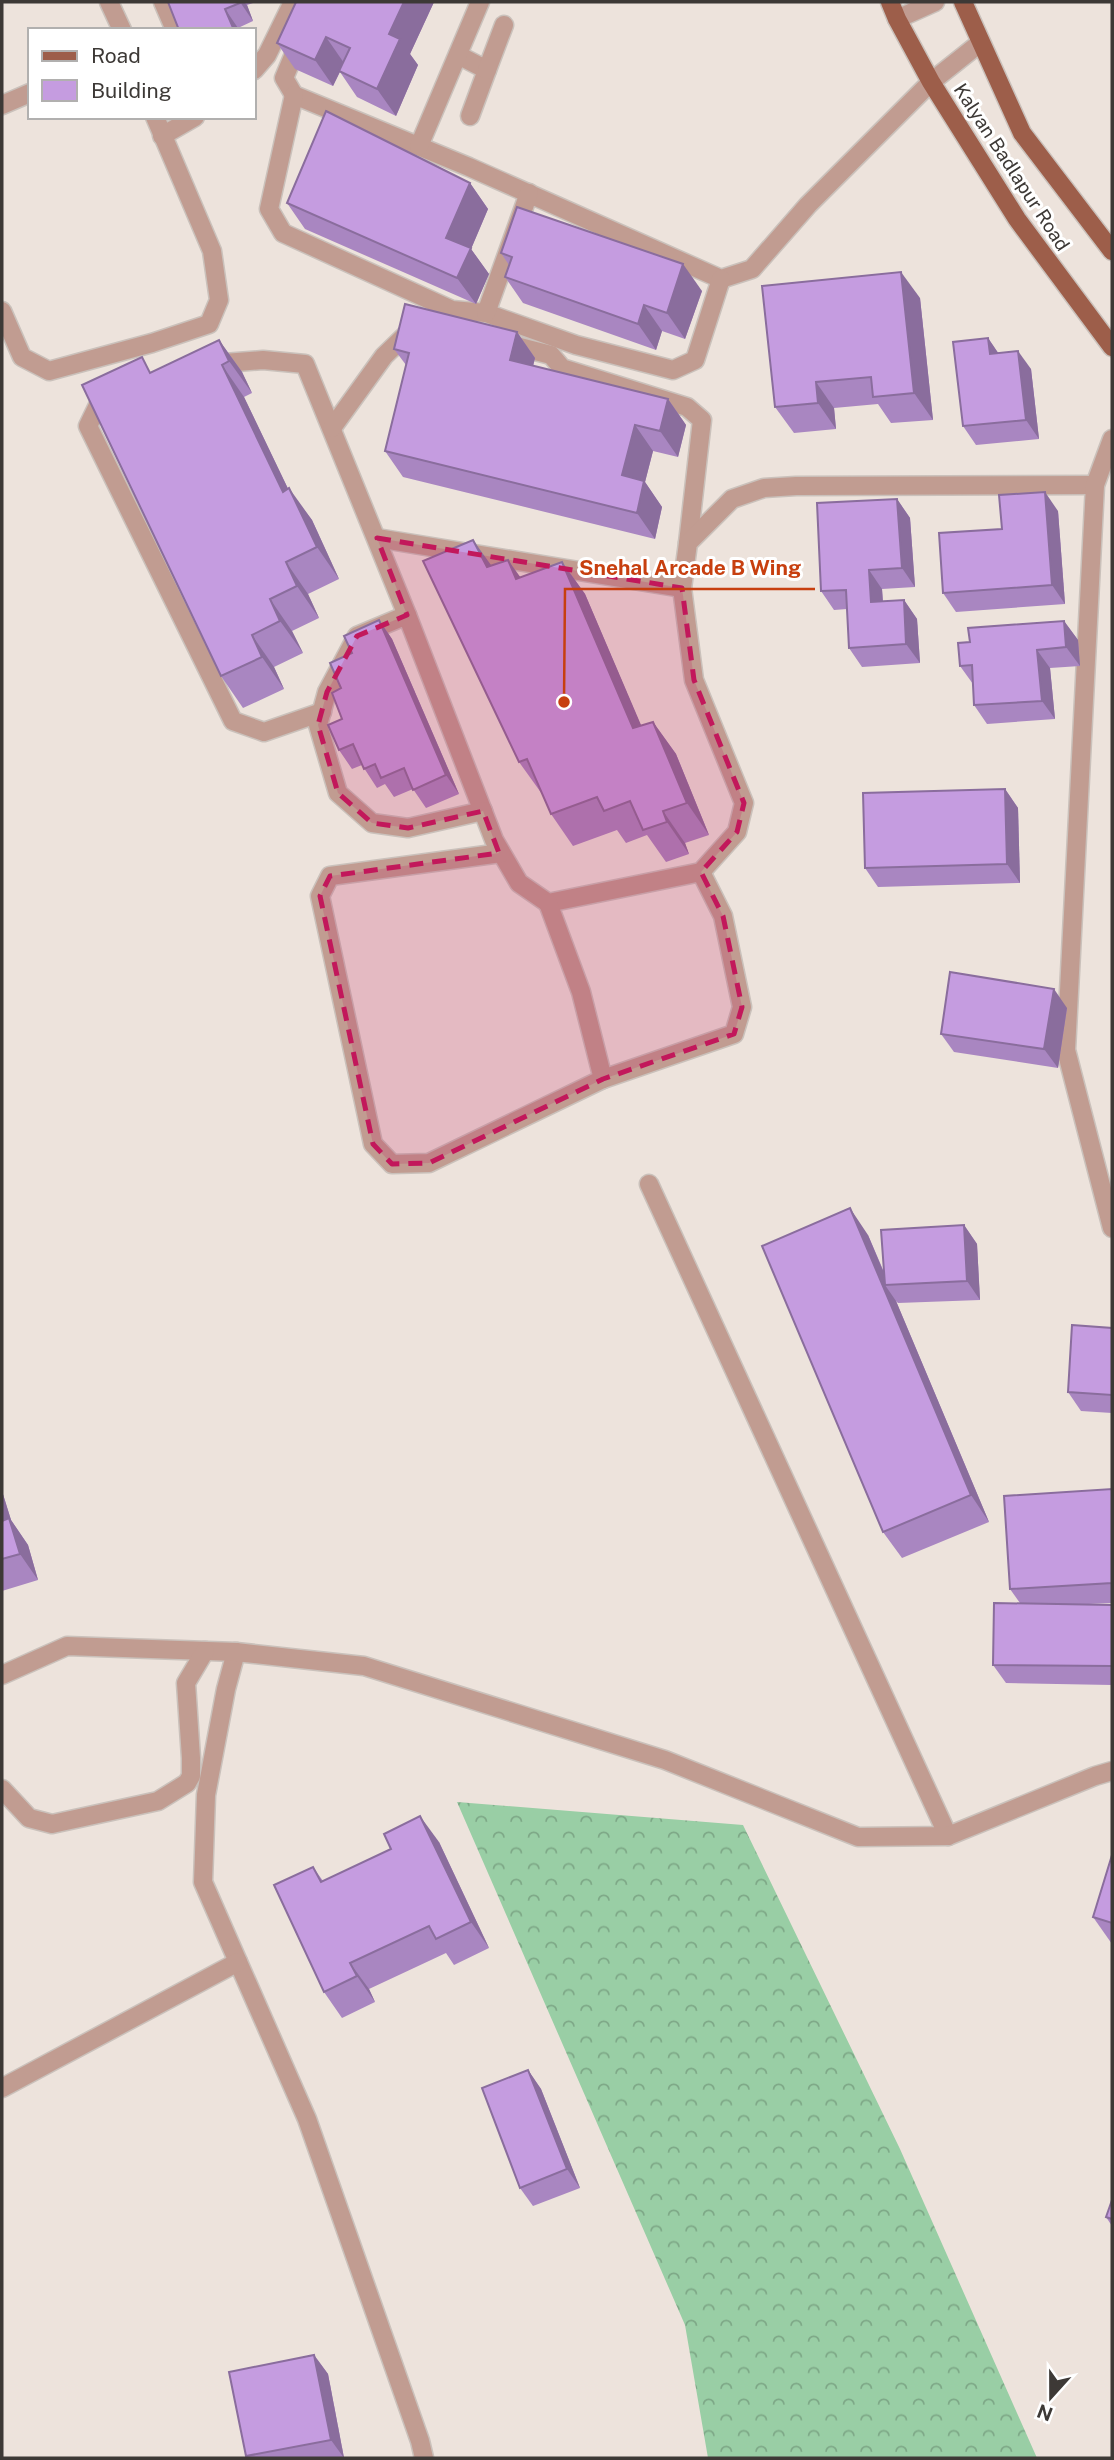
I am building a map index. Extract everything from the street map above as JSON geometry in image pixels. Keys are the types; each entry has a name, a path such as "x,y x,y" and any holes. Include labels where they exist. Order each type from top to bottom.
{"main road":[{"path":"963,2 1023,133 1112,251"},
{"name":"Kalyan Badlapur Road","path":"893,10 931,82 1017,219 1112,346"}],"street":[{"path":"109,2 121,28"},
{"path":"163,2 174,28"},
{"path":"256,68 267,55 293,2"},
{"path":"316,2 284,78 295,95 528,193 721,279 752,268 808,205 931,82 980,43"},
{"path":"419,146 480,2"},
{"path":"893,10 935,2"},
{"path":"470,116 504,25"},
{"path":"458,55 487,70"},
{"path":"2,105 28,94"},
{"path":"295,95 269,209 283,233 452,310 486,313 576,345 673,370 695,360 721,279"},
{"path":"2,311 22,357 49,371 209,324 219,300 212,251 156,119"},
{"path":"162,136 192,119"},
{"path":"486,313 528,193"},
{"path":"332,428 384,356 407,332 423,321"},
{"path":"487,338 551,355 562,368 687,407 702,420 681,588 694,680 744,803 737,832 701,872 548,903"},
{"path":"199,364 263,360 305,364 377,538 483,811 519,883 548,903 581,992 603,1079"},
{"path":"127,386 103,395 88,426 233,721 264,732 322,712"},
{"path":"1112,439 1095,485 1066,1050 1112,1228"},
{"path":"688,543 732,499 764,488 1095,485"},
{"path":"377,538 681,588"},
{"path":"407,615 357,636 327,692 317,725 338,793 372,823 408,828 483,811"},
{"path":"502,852 330,876 320,896 373,1144 392,1164 429,1163 603,1079 734,1034 742,1007 723,916 701,872"},
{"path":"649,1184 948,1836"},
{"path":"2,1675 67,1646 236,1652 364,1666 664,1760 858,1837 948,1836 1112,1771"},
{"path":"2,1789 29,1818 52,1824 158,1801 187,1783 191,1776 191,1758 186,1683 205,1651"},
{"path":"236,1652 226,1689 206,1794 203,1882 307,2119 424,2458"},
{"path":"2,2088 238,1962"}],"highlighted area":[{"path":"377,538 682,588 694,680 744,803 737,832 701,872 723,916 742,1007 734,1034 603,1079 429,1163 392,1164 373,1144 320,896 330,876 499,853 483,811 408,828 372,823 338,793 318,725 327,692 357,636 407,615"}],"green space":[{"path":"457,1802 743,1825 900,2149 1037,2458 708,2458 685,2325"}],"building":[{"path":"168,2 240,2 225,9 233,28 178,28"},
{"path":"296,2 404,2 389,34 400,39 377,89 339,71 350,48 326,37 315,60 277,43"},
{"path":"326,111 470,183 446,238 471,248 457,278 287,203"},
{"path":"517,207 683,264 667,313 644,305 638,324 505,277 512,257 501,253"},
{"path":"901,272 914,393 873,397 871,377 816,382 818,403 775,407 762,286"},
{"path":"405,304 517,332 510,360 668,399 660,431 635,425 622,475 644,481 637,513 385,451 409,353 394,349"},
{"path":"988,338 990,354 1018,351 1026,420 963,426 953,342"},
{"path":"219,340 229,361 222,365 283,492 289,488 317,547 286,562 297,586 270,599 280,621 252,635 262,657 221,676 82,385 142,357 150,373"},
{"path":"1045,492 1052,585 943,593 939,533 1002,529 999,495"},
{"path":"897,499 902,568 869,570 871,602 904,600 906,644 849,648 846,590 821,591 817,503"},
{"path":"473,540 487,567 508,560 516,579 562,562 633,728 653,722 687,803 663,811 667,822 643,830 630,801 604,811 597,797 551,814 527,759 519,762 423,561"},
{"path":"379,620 446,775 413,790 404,768 381,778 375,764 364,769 353,744 339,750 328,725 342,719 332,693 341,688 330,663 352,653 344,636"},
{"path":"1064,621 1066,647 1037,650 1042,701 974,705 972,665 960,666 958,643 970,642 968,628"},
{"path":"1005,789 1007,864 865,868 863,793"},
{"path":"950,972 1054,989 1044,1049 941,1034"},
{"path":"850,1208 971,1495 883,1532 762,1246"},
{"path":"964,1225 967,1281 885,1285 881,1230"},
{"path":"1072,1325 1112,1328 1112,1395 1068,1392"},
{"path":"1112,1489 1112,1583 1010,1589 1004,1496"},
{"path":"9,1518 20,1554 2,1559 2,1521"},
{"path":"994,1603 1112,1605 1112,1666 993,1665"},
{"path":"420,1816 471,1922 436,1939 429,1926 350,1963 357,1976 324,1992 274,1885 313,1867 321,1882 391,1849 384,1834"},
{"path":"1112,1855 1112,1923 1093,1917"},
{"path":"528,2070 567,2169 520,2188 482,2088"},
{"path":"1112,2200 1112,2219 1106,2217"},
{"path":"314,2355 331,2440 246,2456 229,2372"}],"place":[{"name":"Snehal Arcade B Wing","path":"564,702"}]}
